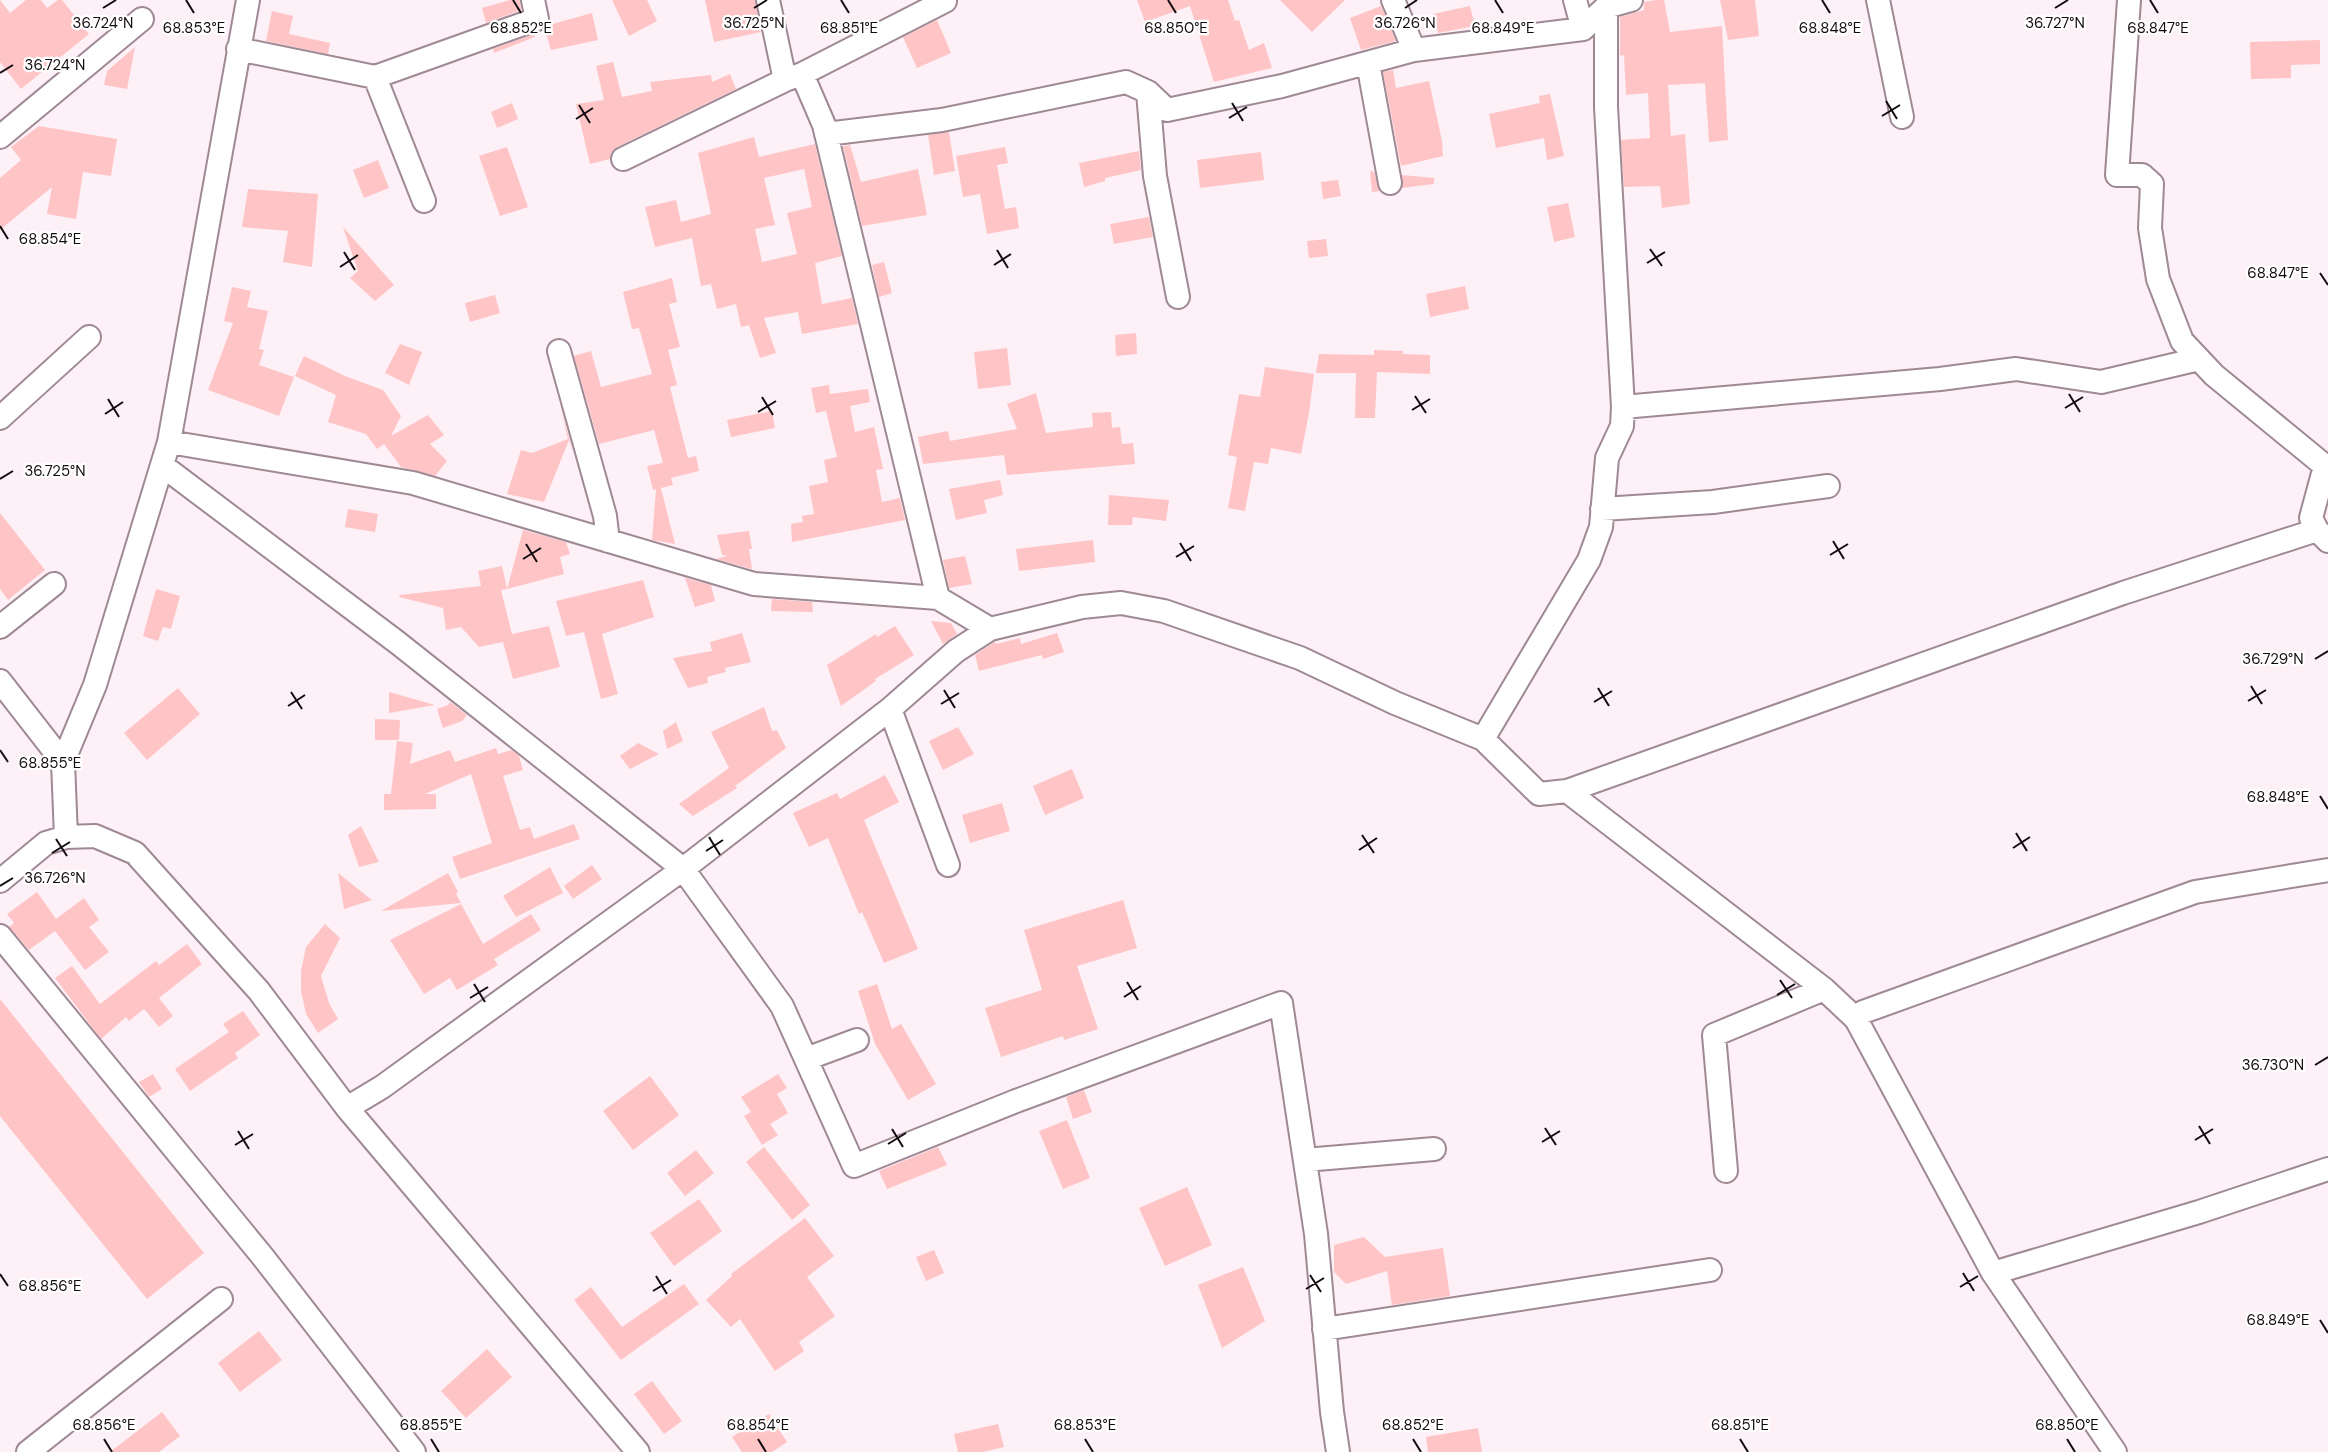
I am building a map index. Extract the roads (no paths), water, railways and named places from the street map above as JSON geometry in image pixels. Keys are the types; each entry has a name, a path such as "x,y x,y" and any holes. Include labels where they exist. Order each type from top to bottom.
{"street":[{"path":"66,837 63,762 95,685 169,442 248,0"},
{"path":"238,49 375,77 537,19 533,0"},
{"path":"768,0 794,77 826,134 938,598"},
{"path":"1393,0 1414,50"},
{"path":"1575,0 1582,29"},
{"path":"826,134 942,120 1126,82 1148,92 1167,110 1282,86 1414,50 1582,29 1606,7 1631,0"},
{"path":"1878,0 1902,117"},
{"path":"347,1108 382,1087 683,868 890,709 956,651 990,629 1082,607 1121,603 1164,610 1300,658 1395,703 1483,739 1539,794 1567,791 2123,593 2323,536 2311,518 2326,461 2214,375 2182,341 2158,279 2150,228 2152,184 2142,175 2118,175 2129,0"},
{"path":"623,159 945,1"},
{"path":"1483,739 1589,560 1601,527 1607,458 1622,426 1623,407 1606,107 1606,7"},
{"path":"0,137 142,19"},
{"path":"1368,63 1390,183"},
{"path":"375,77 424,201"},
{"path":"1148,92 1155,176 1178,297"},
{"path":"0,418 89,337"},
{"path":"559,351 605,516 608,541"},
{"path":"1623,407 1930,380 2016,369 2101,382 2199,359"},
{"path":"169,442 413,483 754,584 938,598 990,629"},
{"path":"163,466 398,644 683,868 782,1006 854,1166 1016,1101 1281,1003 1316,1234 1338,1452"},
{"path":"1602,509 1713,502 1828,486"},
{"path":"0,627 54,584"},
{"path":"0,681 63,762"},
{"path":"890,709 948,865"},
{"path":"1567,791 1824,989 1856,1019 1993,1273 2115,1452"},
{"path":"0,881 46,843 66,837 94,836 135,853 259,991 347,1108 638,1452"},
{"path":"1856,1019 1863,1012 2195,892 2328,870"},
{"path":"0,936 263,1257 414,1452"},
{"path":"1726,1171 1714,1035 1824,989"},
{"path":"806,1059 857,1040"},
{"path":"1305,1160 1434,1149"},
{"path":"1993,1273 2199,1212 2328,1169"},
{"path":"1324,1329 1710,1270"},
{"path":"28,1452 221,1299"}]}
